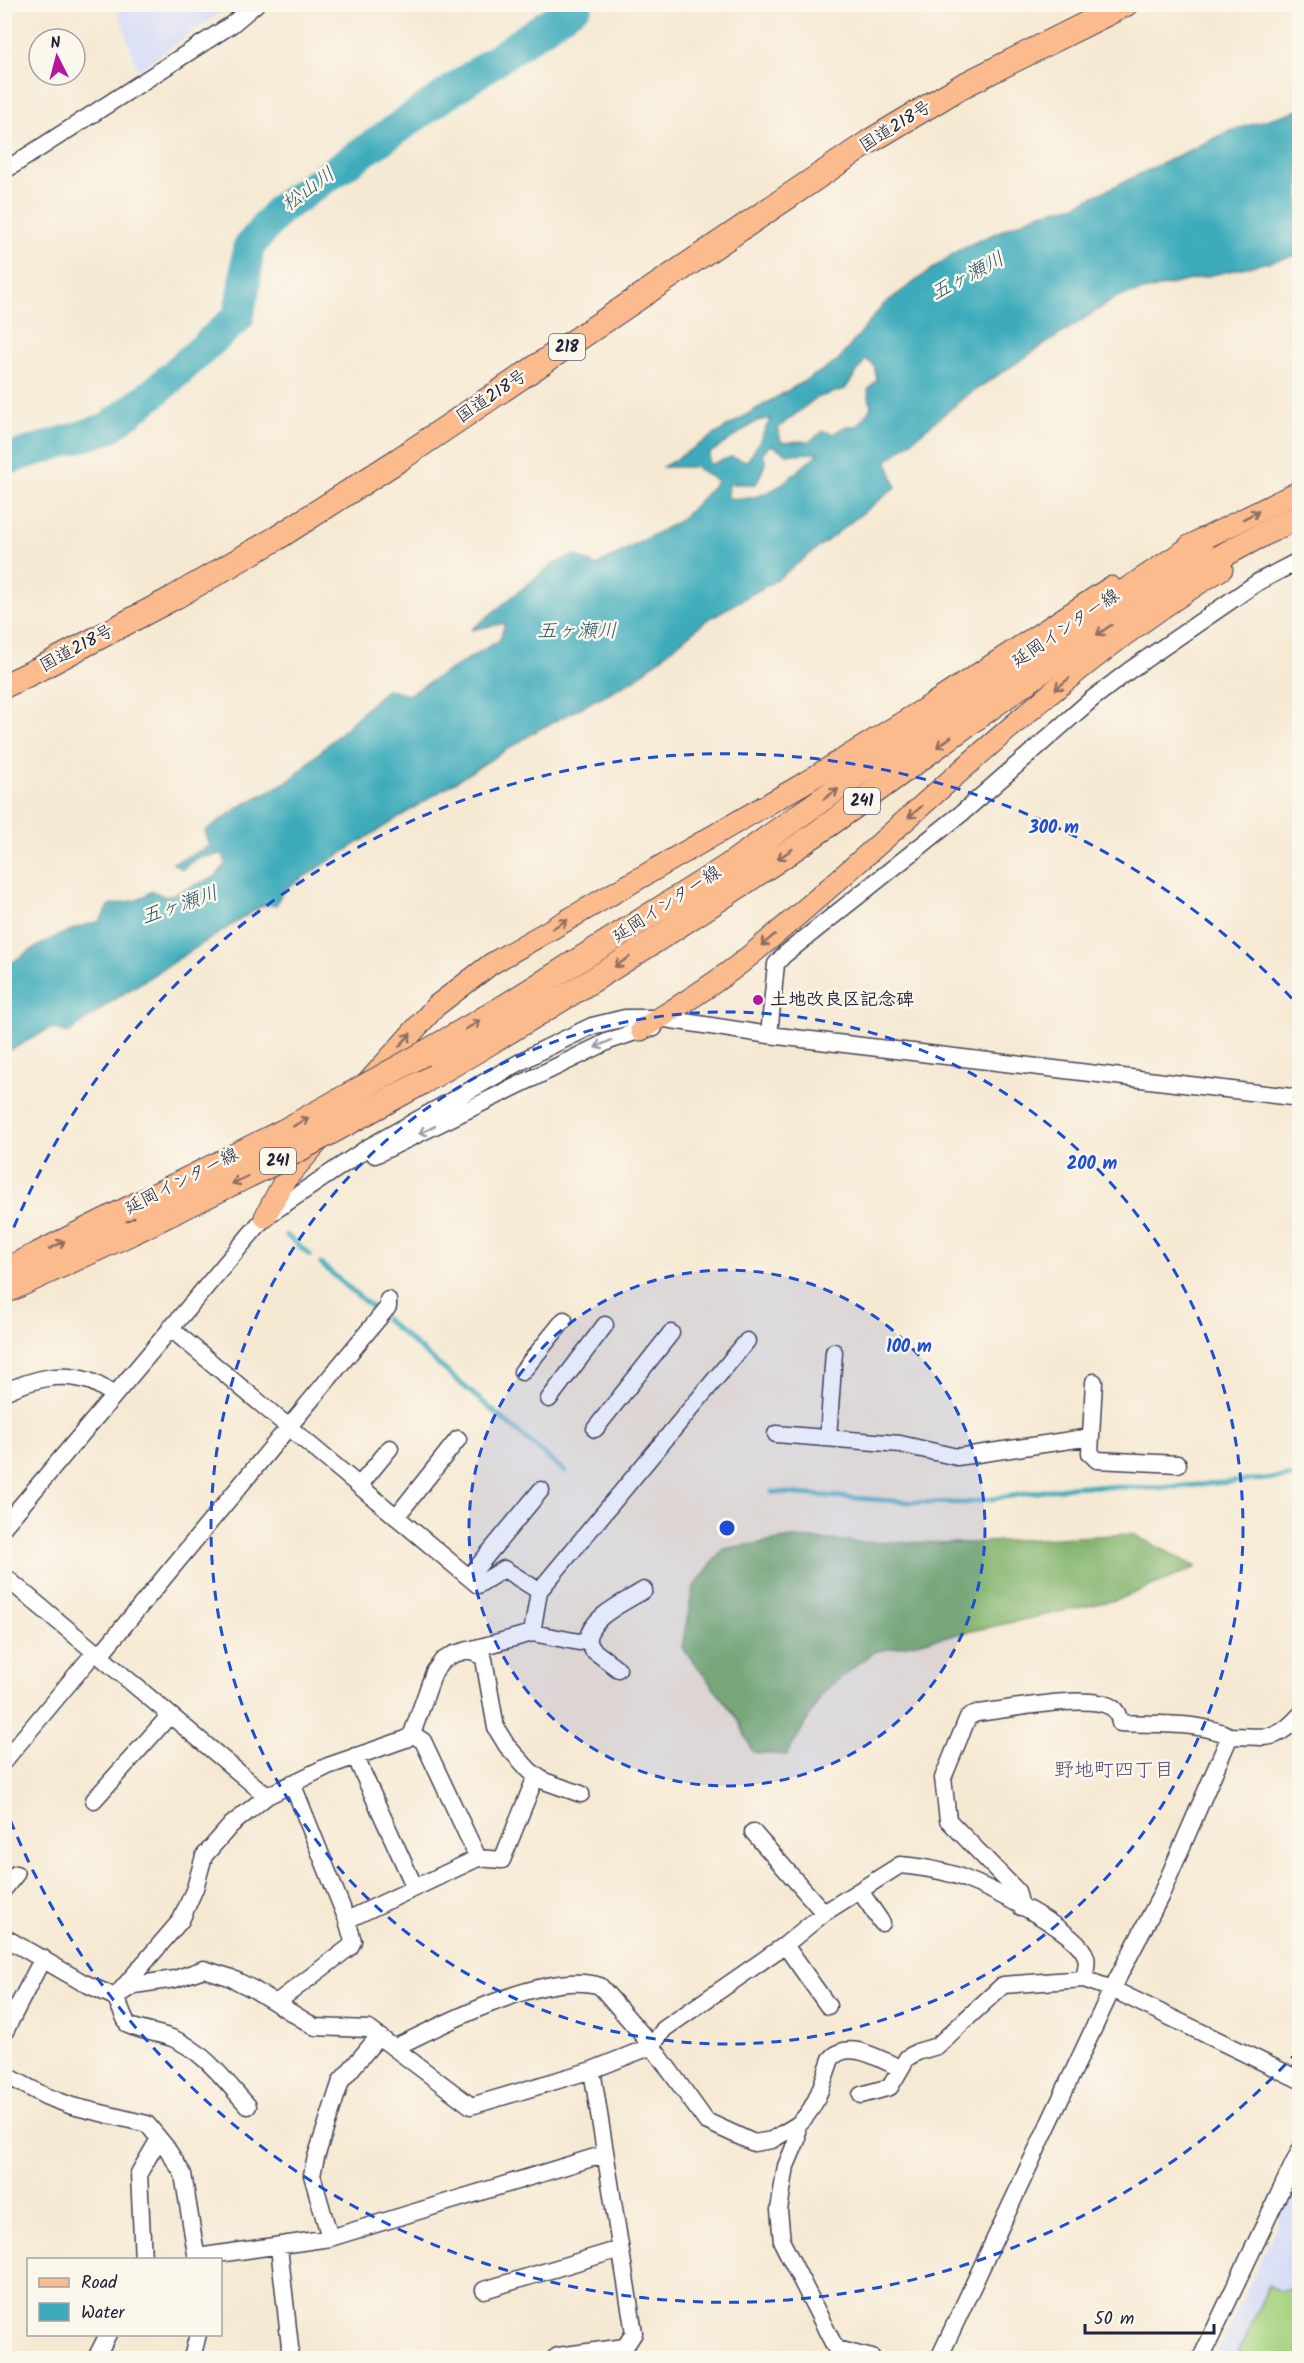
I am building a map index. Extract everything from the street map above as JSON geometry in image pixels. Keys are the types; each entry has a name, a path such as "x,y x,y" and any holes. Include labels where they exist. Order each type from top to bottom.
{"highway":[{"name":"国道218号","path":"4,686 174,597 287,532 410,453 882,134 962,86 1126,4"},
{"name":"延岡インター線","path":"4,1292 276,1162 421,1083 585,986 816,834 1017,689 1155,596 1214,560 1299,518"},
{"name":"延岡インター線","path":"4,1271 284,1131 504,1007 725,868 1008,668 1203,540"}],"main road":[{"name":"延岡インター線","path":"1203,540 1299,491"},
{"name":"241","path":"641,1030 741,963 1060,686 1128,633 1193,588 1282,532 1299,518"},
{"name":"241","path":"265,1216 284,1181 436,1005 460,986 501,959 801,785 932,704 1082,605 1163,557 1203,540"}],"street":[{"path":"4,171 231,25 256,4"},
{"path":"769,1035 776,964 784,955 962,813 1101,692 1258,582 1299,560"},
{"path":"4,1526 265,1216 369,1147 540,1051 592,1026 625,1018 660,1018 769,1035 1299,1098"},
{"path":"302,1192 609,1041 641,1030 722,1029"},
{"path":"4,1761 97,1654 388,1307 388,1300"},
{"path":"522,1372 564,1320"},
{"path":"549,1399 605,1325"},
{"path":"171,1328 478,1585 504,1569 539,1591"},
{"path":"595,1429 671,1333"},
{"path":"532,1633 539,1591 747,1341"},
{"path":"828,1438 834,1352"},
{"path":"4,1392 31,1380 57,1376 89,1381 114,1395"},
{"path":"1094,1382 1090,1453 1097,1460 1178,1464"},
{"path":"776,1434 900,1444 957,1456 1090,1437"},
{"path":"396,1517 458,1439"},
{"path":"359,1486 390,1448"},
{"path":"469,1577 542,1490"},
{"path":"4,1576 267,1796"},
{"path":"618,1669 593,1650 587,1640 589,1630 597,1620 644,1590"},
{"path":"115,1997 181,1920 195,1888 204,1856 231,1825 267,1796 292,1783 328,1766 406,1739 412,1734 434,1672 442,1661 454,1653 532,1633 579,1642 587,1640"},
{"path":"468,1650 484,1659 496,1728 507,1746 536,1776 581,1794"},
{"path":"1021,1907 1017,1891 948,1820 943,1778 968,1717 977,1713 1082,1700 1112,1707 1120,1723 1196,1727 1220,1731 1230,1736 1276,1737 1286,1730 1299,1715"},
{"path":"94,1800 170,1715"},
{"path":"412,1734 423,1740 478,1858"},
{"path":"939,2358 1112,1989 1160,1897 1230,1736"},
{"path":"355,1756 415,1888"},
{"path":"347,1920 478,1858 502,1860 536,1776"},
{"path":"276,2003 350,1947 352,1941 347,1920 292,1783"},
{"path":"753,1832 824,1913"},
{"path":"115,1997 134,1985 175,1979 204,1969 229,1977 315,2027 369,2029 471,2106 591,2070 652,2046 664,2029 785,1945 824,1913 900,1865 916,1866 963,1878 1059,1927 1080,1946 1087,1957 1084,1980"},
{"path":"4,1889 16,1874"},
{"path":"860,1892 882,1923"},
{"path":"4,1937 82,1982 115,1997 128,2025 173,2039 193,2050 207,2061 248,2106"},
{"path":"785,1945 828,2006"},
{"path":"4,2033 43,1958"},
{"path":"861,2095 890,2087 907,2058 917,2052 937,2046 1003,1985 1084,1980 1112,1989 1299,2080"},
{"path":"394,2048 474,2009 546,1987 576,1982 600,1986 652,2046 706,2121 754,2143 771,2140 807,2118 835,2053 846,2050 860,2051 900,2068"},
{"path":"330,2238 312,2175 316,2157 341,2081 379,2036"},
{"path":"555,2358 625,2348 634,2333 591,2070"},
{"path":"4,2074 45,2096 72,2106 147,2124 183,2174 197,2258 330,2238 605,2154"},
{"path":"797,2125 797,2140 786,2166 779,2210 782,2242 836,2349 872,2358"},
{"path":"144,2258 139,2174 159,2139"},
{"path":"1202,2358 1299,2150"},
{"path":"279,2247 290,2347 288,2358"},
{"path":"484,2290 620,2249"},
{"path":"96,2358 107,2336"},
{"path":"192,2358 198,2336"}],"shaded area":[{"path":"116,4 231,5 138,70"},
{"path":"1299,2178 1299,2358 1215,2358 1272,2236"}],"green space":[{"path":"1132,1534 1197,1567 1120,1599 874,1652 824,1691 787,1755 753,1752 737,1718 682,1647 693,1588 723,1549 793,1538 863,1542 969,1543"},
{"path":"1299,2282 1299,2358 1236,2358 1269,2285 1278,2291 1293,2288"}],"water":[{"name":"五ヶ瀬川","path":"1299,110 1299,255 1117,297 966,396 887,461 896,487 778,579 707,620 635,679 538,730 283,890 276,905 263,905 115,999 69,1033 51,1028 5,1053 5,968 50,940 100,921 110,905 138,900 152,891 166,897 215,877 226,864 223,854 197,858 182,869 173,863 210,846 205,831 243,805 290,780 387,689 408,695 500,640 505,623 471,630 553,564 575,555 596,566 681,520 718,481 695,467 663,467 837,362 884,304 960,249 1041,213 1076,205 1227,132","holes":["866,359 874,366 877,380 868,390 871,407 858,426 846,426 833,434 824,431 810,441 781,442 778,428 816,398 845,389","771,418 747,461 731,457 709,465 709,454 757,421","771,445 788,454 818,453 788,480 767,493 742,499 728,498 729,484 756,484 766,463 762,453"]}],"waterway":[{"name":"松山川","path":"4,460 108,428 156,391 238,317 245,283 248,248 279,210 577,4"},
{"path":"286,1235 310,1255"},
{"path":"321,1264 376,1311"},
{"path":"385,1319 565,1472"},
{"path":"772,1492 908,1502 964,1503 1078,1486 1161,1488 1300,1476"}],"place":[{"name":"土地改良区記念碑","path":"758,1000"}],"district":[{"name":"野地町四丁目","path":"1114,1771"}]}
